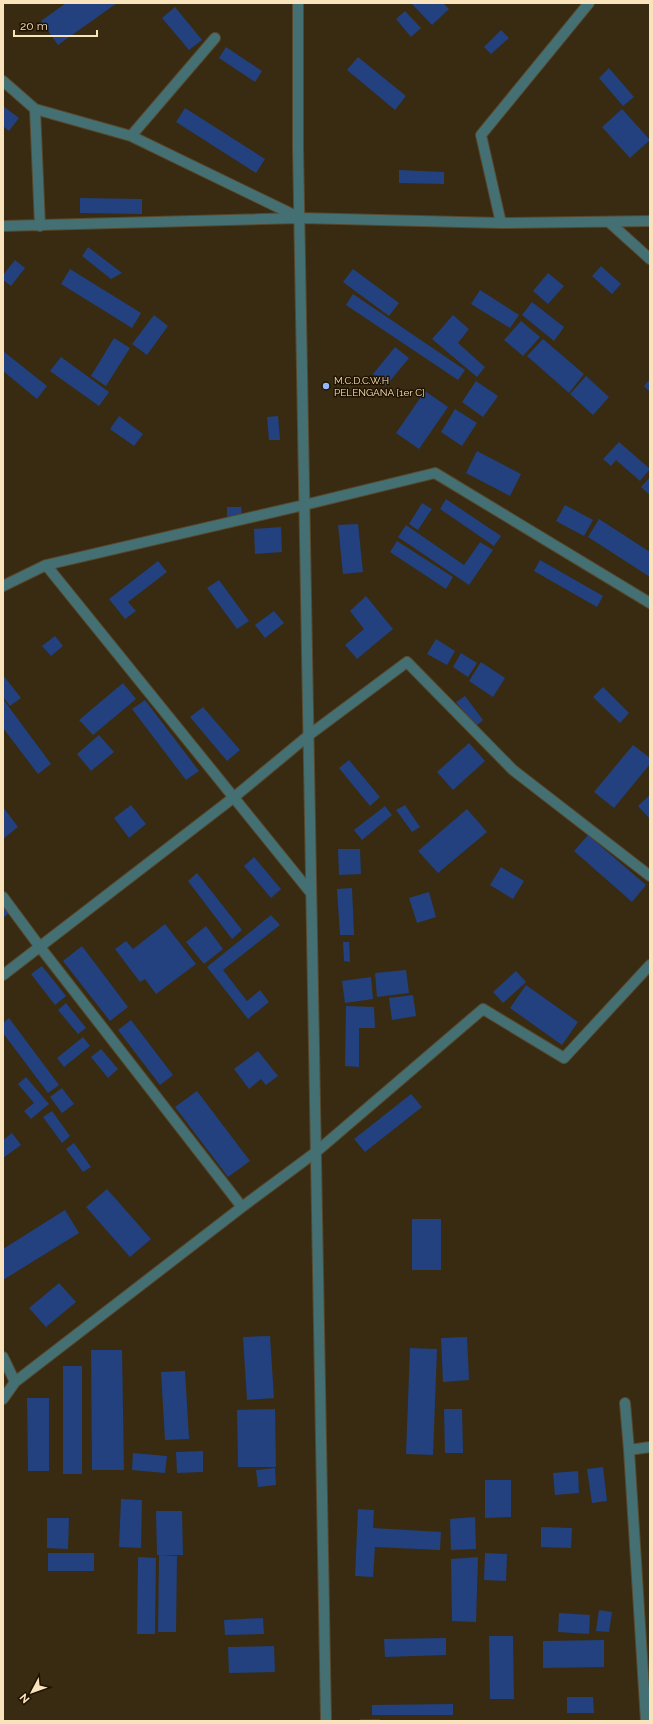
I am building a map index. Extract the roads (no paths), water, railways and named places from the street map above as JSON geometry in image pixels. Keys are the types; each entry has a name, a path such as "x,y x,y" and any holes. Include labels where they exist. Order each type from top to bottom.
{"street":[{"path":"298,3 304,505 326,1721"},
{"path":"501,223 481,135 589,3"},
{"path":"131,136 215,38"},
{"path":"3,80 35,109 131,136 300,218"},
{"path":"35,109 40,226"},
{"path":"3,226 300,218 501,223 650,221"},
{"path":"610,222 650,259"},
{"path":"3,586 46,565 435,473 650,603"},
{"path":"46,565 311,893"},
{"path":"3,975 233,798 309,735 407,662 513,770 650,876"},
{"path":"3,897 40,947 242,1207"},
{"path":"3,1399 15,1382 242,1207 316,1152 483,1009 564,1058 650,965"},
{"path":"3,1357 15,1382"},
{"path":"625,1402 646,1721"},
{"path":"629,1450 650,1447"}],"place":[{"name":"M.C.D.C.W.H PELENGANA [1er C]","path":"326,386"}]}
